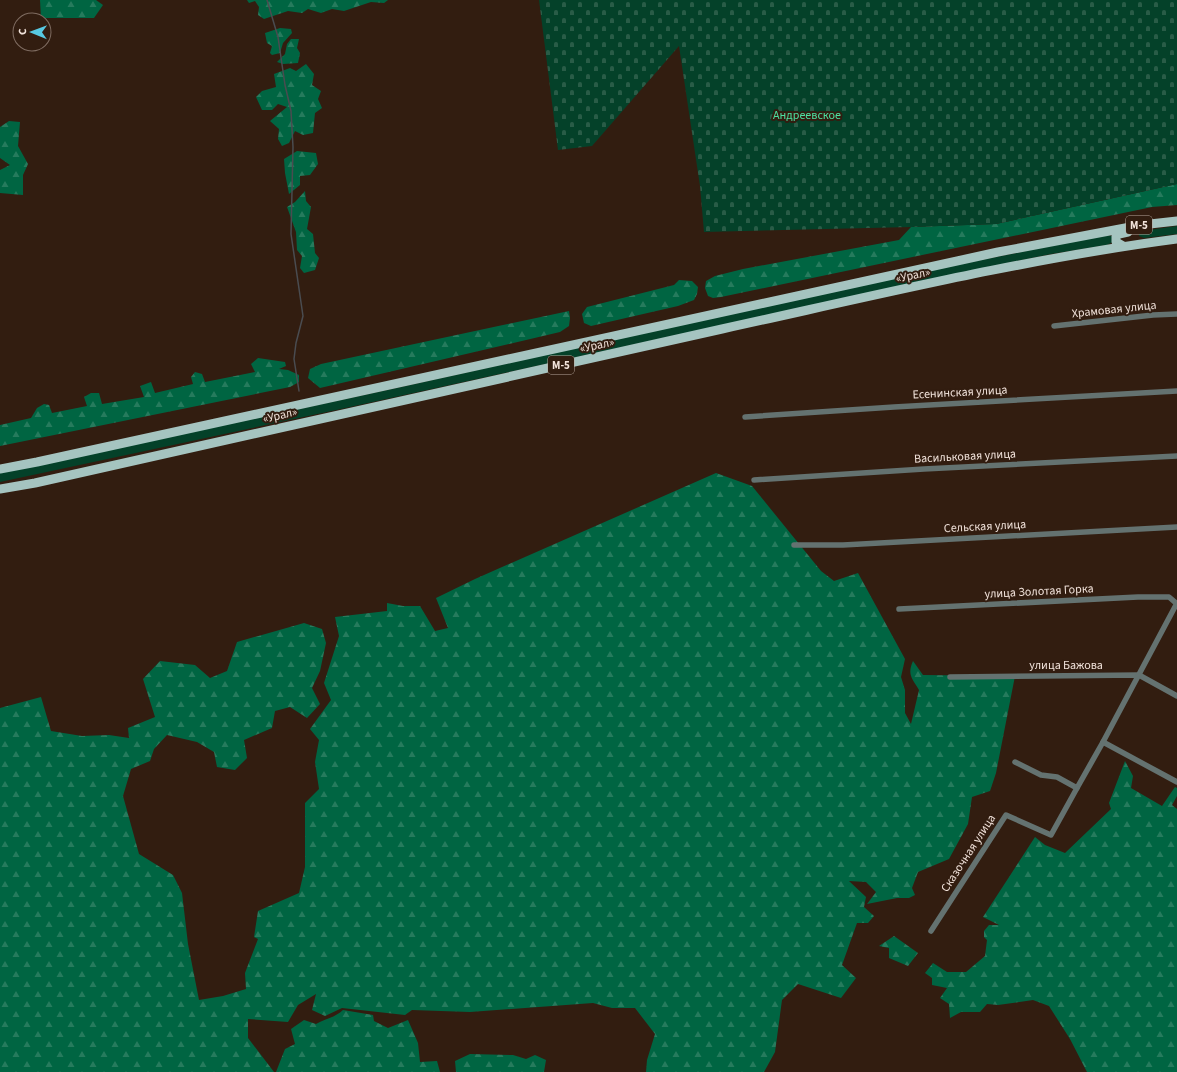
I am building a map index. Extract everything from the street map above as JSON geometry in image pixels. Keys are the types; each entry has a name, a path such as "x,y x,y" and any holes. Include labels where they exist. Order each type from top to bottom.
{"main road":[{"path":"1123,246 1116,242 1116,236 1119,234 1171,225 1177,222"},
{"name":"«Урал»","path":"0,469 44,461 325,400 998,252 1141,225 1177,222"},
{"name":"«Урал»","path":"0,489 35,483 985,272 1123,246 1177,239"}],"street":[{"name":"Храмовая улица","path":"1054,326 1153,315 1177,314"},
{"name":"Есенинская улица","path":"745,417 1177,391"},
{"name":"Васильковая улица","path":"754,480 924,469 1177,456"},
{"name":"Сельская улица","path":"794,545 843,545 1177,527"},
{"name":"улица Золотая Горка","path":"899,609 1138,597 1169,597 1177,604"},
{"name":"Сказочная улица","path":"931,931 1006,815 1051,835 1177,604"},
{"name":"улица Бажова","path":"950,676 1139,675 1177,696"},
{"path":"1103,742 1177,782"},
{"path":"1015,762 1041,775 1057,777 1077,788"}],"green space":[{"path":"40,0 96,0 103,5 94,18 52,18 52,12 41,12"},
{"path":"247,0 388,0 384,3 371,2 344,11 332,9 321,13 308,9 302,13 288,11 264,19 258,15 259,7 255,1 249,3"},
{"name":"Андреевское","path":"539,0 1177,0 1177,184 996,224 704,232 700,186 679,46 592,146 558,150"},
{"path":"280,28 291,29 292,33 283,43 280,53 272,55 270,53 272,46 267,43 265,33"},
{"path":"291,39 299,39 297,48 300,53 298,63 283,64 277,62 285,54 287,44"},
{"path":"306,64 314,74 312,85 321,91 318,99 322,108 315,113 313,133 303,135 295,131 289,143 282,146 278,139 279,129 270,121 287,107 278,104 272,110 262,110 256,97 262,91 276,87 274,74 290,68 296,71"},
{"path":"9,121 20,122 18,146 28,164 23,175 23,195 0,193 0,170 10,165 0,158 0,127"},
{"path":"297,151 316,153 318,164 310,175 300,176 300,185 289,194 284,159"},
{"path":"1177,184 1177,205 1152,207 721,297 713,298 708,296 705,288 706,281 715,276 743,269 899,240 911,227 996,224"},
{"path":"305,191 306,201 311,207 307,229 313,234 315,253 319,258 315,270 304,273 300,268 302,256 297,250 296,232 287,207 295,202"},
{"path":"1177,226 1177,234 1144,238 1139,236 1139,234 1148,230"},
{"path":"1106,235 1112,236 1113,242 1107,245 1051,254 940,277 341,409 0,482 0,473 392,389 867,283"},
{"path":"679,280 692,281 698,287 694,300 678,306 591,326 584,323 582,314 587,307 674,285"},
{"path":"569,311 569,326 560,332 320,388 308,378 310,369 321,364"},
{"path":"258,358 285,362 286,366 279,369 288,370 299,375 299,382 290,387 0,446 0,425 31,418 37,408 44,404 49,405 52,413 87,406 84,397 91,393 99,393 102,404 144,397 140,386 151,382 155,393 193,384 191,377 195,372 202,374 205,382 255,372 251,364"},
{"path":"716,473 752,486 821,571 834,581 858,573 905,659 901,677 905,690 905,713 911,724 919,690 910,673 913,661 923,675 1015,676 996,773 990,791 972,797 968,824 949,859 918,872 912,888 915,895 909,898 897,898 867,904 876,892 866,882 849,881 866,897 864,907 874,916 868,923 857,923 842,965 856,978 841,998 798,984 782,1000 775,1052 764,1072 646,1072 647,1060 655,1034 635,1008 612,1008 593,1003 470,1012 412,1010 405,1015 342,1008 325,1016 312,1010 316,994 298,1005 288,1022 248,1019 248,1038 274,1072 0,1072 0,708 41,697 51,731 82,736 109,735 129,738 128,728 155,717 143,679 160,661 195,665 210,678 227,671 237,642 304,623 322,629 326,643 320,671 312,688 320,704 307,718 290,707 275,711 272,728 244,740 247,758 235,770 217,767 214,752 197,742 167,735 154,749 150,761 131,769 123,796 139,854 173,875 182,893 188,944 199,1000 223,996 246,989 245,973 258,939 254,937 258,911 299,893 305,867 305,803 319,789 315,762 319,740 310,729 331,700 324,683 339,636 335,617 387,611 387,603 403,606 420,606 435,631 448,628 436,598 475,579"},
{"path":"1125,761 1133,776 1131,788 1162,806 1175,787 1177,788 1177,796 1172,805 1177,809 1177,1072 1087,1072 1070,1039 1049,1006 1033,1000 998,1005 987,1004 980,1012 961,1012 950,1018 949,1004 940,998 947,988 932,985 932,978 925,973 933,963 947,972 966,972 985,956 987,940 984,937 984,931 989,925 999,925 983,917 1035,837 1045,845 1065,853 1111,809 1109,803"},
{"path":"894,936 918,953 908,966 889,958 889,948 879,946"},
{"path":"343,1010 373,1015 374,1021 388,1028 408,1020 418,1043 420,1062 437,1061 440,1072 276,1072 285,1049 295,1044 291,1029 304,1020 316,1024"},
{"path":"470,1054 513,1055 526,1059 535,1055 546,1060 544,1072 456,1072 455,1061"}],"waterway":[{"path":"267,0 278,37 285,85 291,111 293,147 291,234 303,316 296,343 294,359 299,391"}]}
